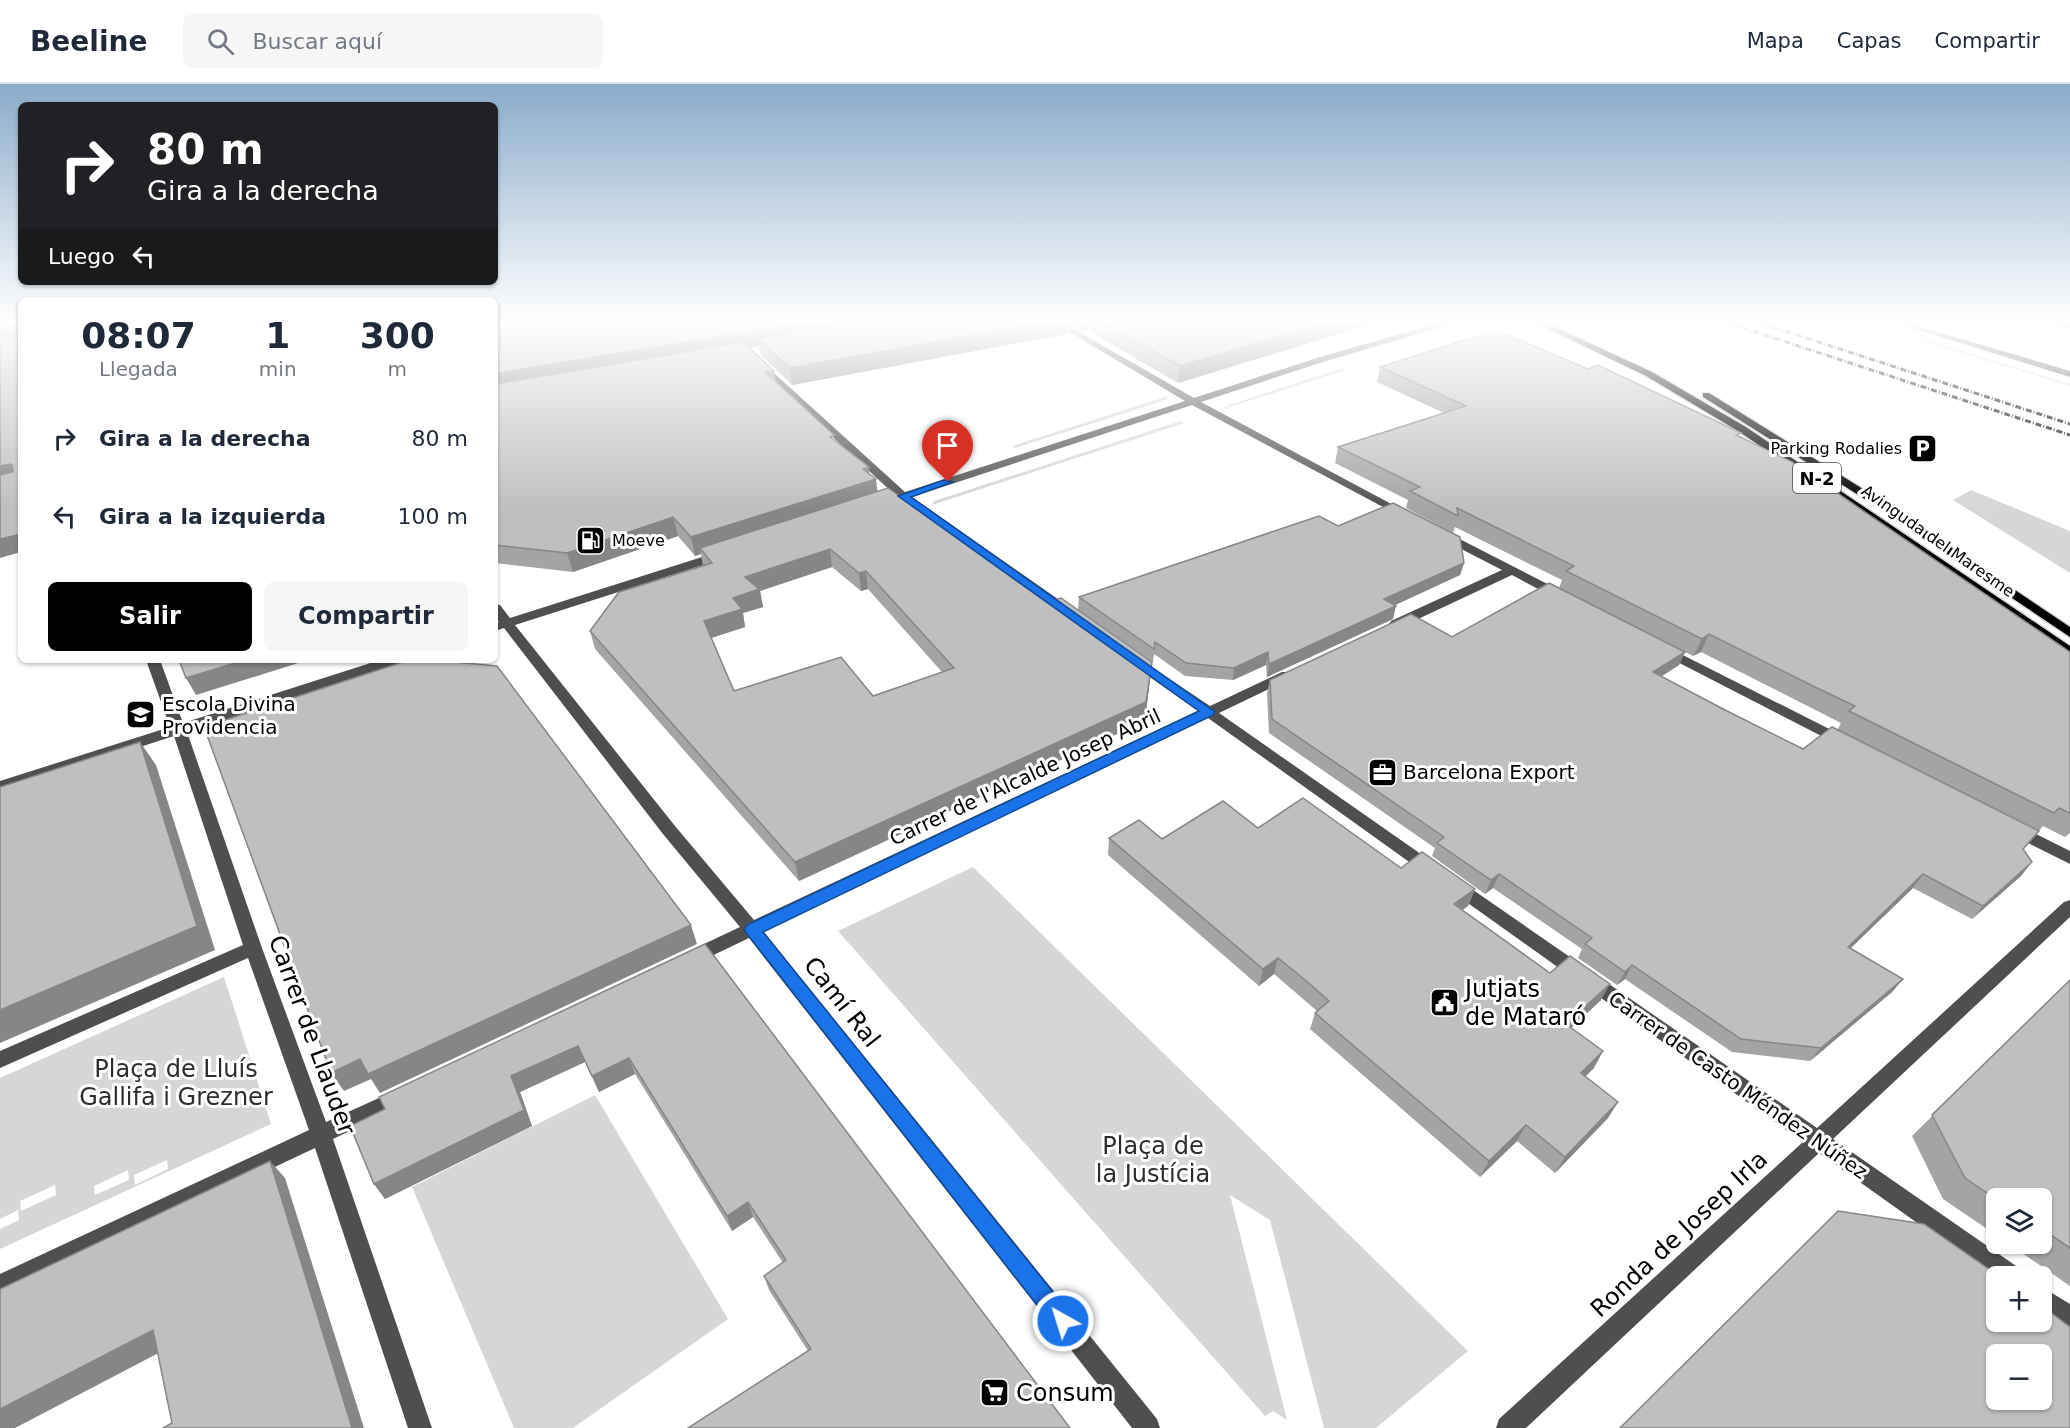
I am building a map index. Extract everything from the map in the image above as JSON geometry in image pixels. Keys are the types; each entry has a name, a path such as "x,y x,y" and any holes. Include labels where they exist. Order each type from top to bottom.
{"main road":[{"name":"Avinguda del Maresme","path":"1665,384 1742,429 2070,652"},
{"name":"Avinguda del Maresme","path":"1685,384 1737,413 1875,501 2070,633"}],"street":[{"path":"780,384 898,498 1077,619"},
{"path":"1161,384 1575,604"},
{"path":"898,498 1251,384"},
{"path":"501,626 735,550"},
{"path":"1381,632 1511,571"},
{"name":"Camí Ral","path":"501,626 752,930 1148,1428"},
{"path":"1649,642 1861,750"},
{"name":"Carrer de Casto Méndez Núñez","path":"1125,653 1997,1266"},
{"name":"Carrer de Llauder","path":"154,663 188,750 253,948 321,1135 420,1428"},
{"path":"0,787 385,663"},
{"name":"Carrer de l'Alcalde Josep Abril","path":"670,968 1296,671"},
{"path":"1999,821 2070,858"},
{"name":"Ronda de Josep Irla","path":"1508,1428 2070,907"},
{"path":"0,1060 253,948"},
{"path":"0,1286 423,1086"},
{"path":"2052,1305 2070,1318"}],"green space":[{"path":"1294,384 1303,384 1220,410"},
{"path":"1168,396 1166,400 1015,448 1012,446"},
{"path":"1181,421 1184,423 932,505 934,501"},
{"path":"1971,490 2070,531 2070,573 1953,500"},
{"name":"Plaça de la Justícia","path":"973,867 1468,1351 1376,1428 1324,1428 1270,1220 1230,1195 1287,1420 1273,1411 1265,1416 838,931"},
{"name":"Plaça de Lluís Gallifa i Grezner","path":"224,977 271,1124 0,1249 0,1229 19,1220 18,1210 0,1219 0,1078","holes":["167,1160 168,1169 135,1185 134,1175","128,1170 129,1180 95,1195 94,1186","55,1185 56,1195 21,1211 20,1201"]},
{"path":"595,1095 728,1319 573,1428 514,1428 412,1187"}],"building":[{"path":"0,384 18,384 18,535 0,539 0,475 13,472 13,466 11,464 0,466"},
{"path":"498,384 778,384 834,435 830,437 869,467 863,469 876,479 691,537 673,517 567,553 498,545"},
{"path":"1417,384 1637,384 1741,433 1736,435 1792,462 2070,652 2070,813 2059,808 2054,813 1849,711 1855,706 1709,634 1702,639 1566,571 1574,566 1457,508 1458,516 1410,491 1420,487 1338,447 1466,406"},
{"path":"888,488 1049,602 1061,598 1152,662 1146,702 795,862 590,631 619,592 712,563 700,548","holes":["830,549 859,573 866,571 954,668 873,696 841,657 734,691 704,621 742,609 733,598 759,589 745,577"]},
{"path":"1393,503 1460,537 1464,563 1384,599 1396,606 1269,664 1268,652 1234,668 1186,663 1155,642 1154,649 1079,597 1319,516 1338,526"},
{"path":"1549,583 1685,652 1653,672 1725,710 1803,749 1832,727 2039,831 2023,849 2032,862 1983,906 1923,874 1848,947 1903,979 1821,1048 1741,1039 1632,965 1625,972 1585,944 1592,938 1499,874 1491,880 1437,843 1444,837 1272,719 1270,680 1411,614 1452,637"},
{"path":"180,663 235,663 186,678"},
{"path":"400,663 465,663 497,666 691,925 368,1074 360,1059 331,1073 204,727"},
{"path":"140,742 197,926 0,1010 0,787"},
{"name":"Jutjats de Mataró","path":"1303,798 1401,868 1422,852 1475,889 1454,904 1550,973 1570,956 1610,984 1566,1024 1603,1051 1581,1073 1618,1102 1565,1157 1526,1125 1489,1161 1315,1013 1329,1001 1304,979 1278,958 1263,969 1109,838 1139,820 1162,839 1223,801 1258,828"},
{"path":"705,944 1070,1428 688,1428 811,1349 764,1276 786,1260 748,1202 727,1216 629,1058 592,1076 578,1046 511,1076 524,1110 374,1184 350,1126 385,1109 379,1097"},
{"path":"2070,980 2070,1248 2052,1236 2052,1188 1986,1188 1986,1192 1965,1178 1932,1115"},
{"path":"270,1161 352,1428 163,1428 172,1423 153,1330 0,1409 0,1289"},
{"path":"1838,1211 1924,1224 1986,1267 1986,1332 2052,1332 2052,1314 2070,1327 2070,1428 1620,1428"}],"railway":[{"path":"1913,384 2070,435"},
{"path":"1946,384 2070,424"}],"place":[{"name":"Parking Rodalies","path":"1923,448"},
{"name":"Moeve","path":"591,540"},
{"name":"Escola Divina Providencia","path":"141,715"},
{"name":"Barcelona Export","path":"1382,772"},
{"name":"Jutjats de Mataró","path":"1444,1003"},
{"name":"Consum","path":"995,1393"}],"route":[{"path":"948,482 903,496 1209,712 752,930 1063,1321"}]}
